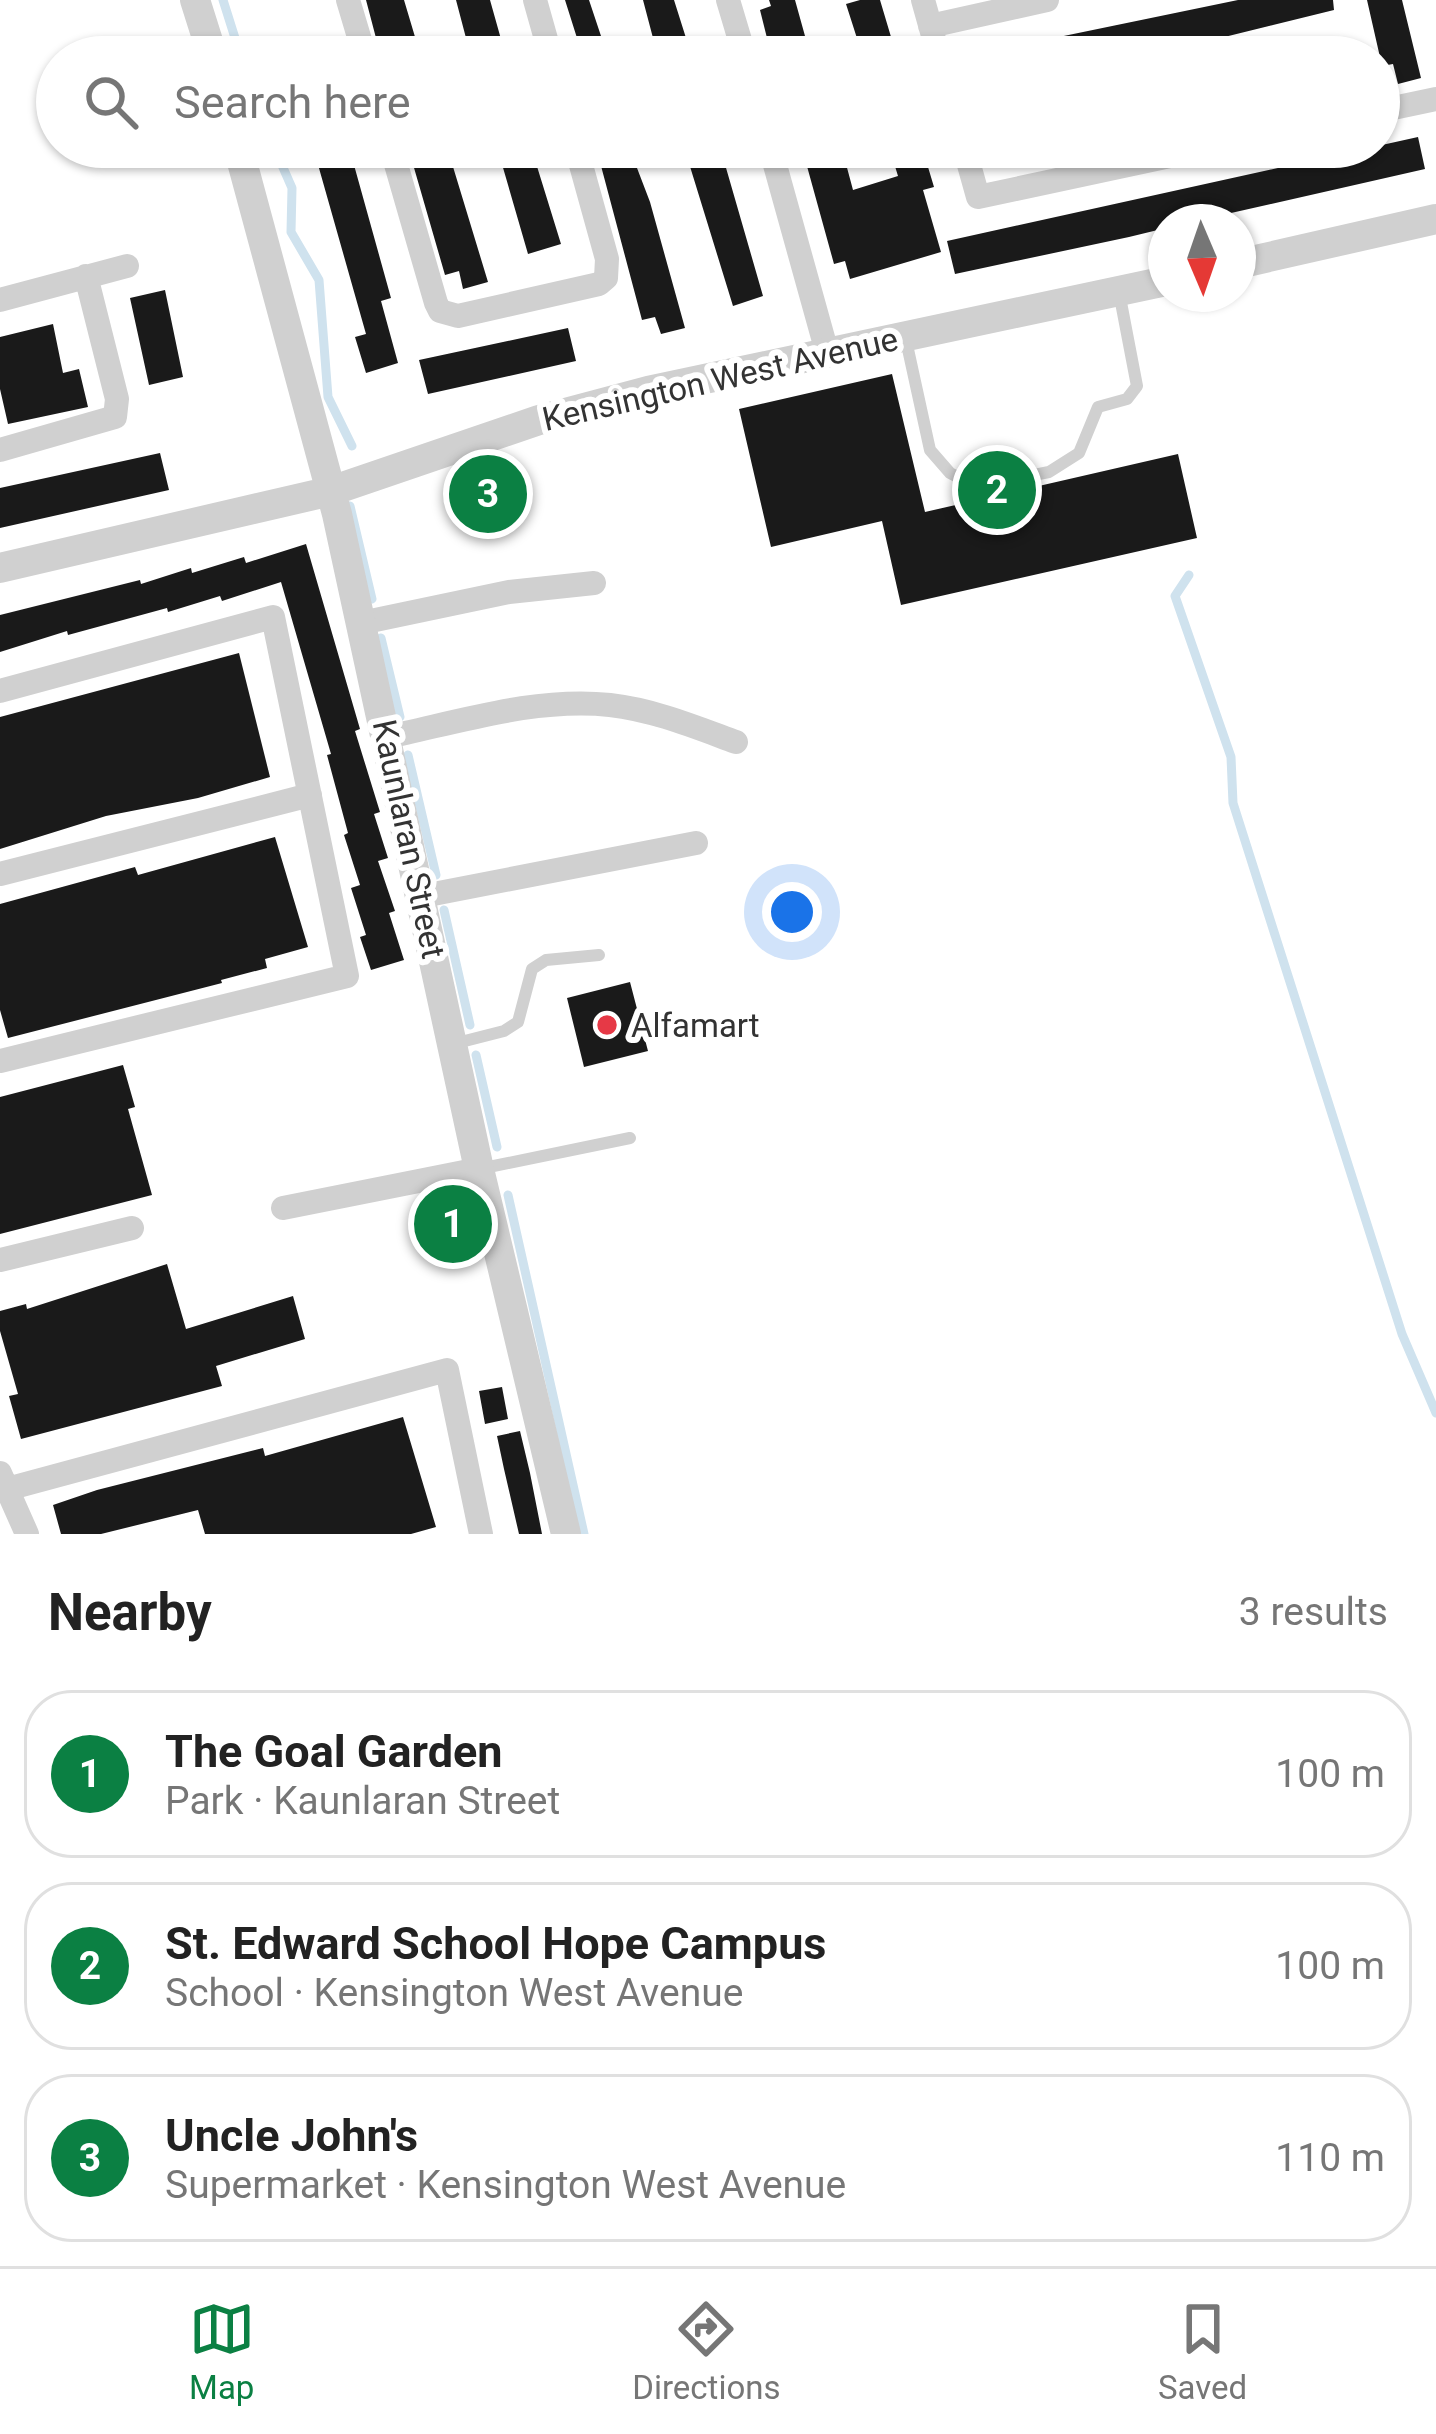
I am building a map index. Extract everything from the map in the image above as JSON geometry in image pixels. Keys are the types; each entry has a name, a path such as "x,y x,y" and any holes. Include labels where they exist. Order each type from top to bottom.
{"street":[{"path":"196,0 207,36"},
{"path":"348,0 359,36"},
{"path":"535,0 545,36"},
{"path":"728,0 739,36"},
{"path":"922,0 933,36"},
{"path":"930,26 1047,0"},
{"path":"1400,107 1436,99"},
{"name":"Kaunlaran Street","path":"244,168 331,491 479,1168 566,1534"},
{"path":"397,168 436,303 440,311 458,316 599,284 609,270 608,259 582,168"},
{"path":"776,168 827,352"},
{"path":"970,168 979,197 1114,168"},
{"path":"1256,260 1436,219"},
{"path":"0,300 127,266"},
{"path":"0,450 115,417 116,399 86,276"},
{"name":"Kensington West Avenue","path":"0,568 331,491 539,420 647,391 1148,284"},
{"path":"361,623 509,592 594,583"},
{"path":"0,691 273,617 347,976 0,1061"},
{"path":"388,736 535,706 608,705 666,716 736,742"},
{"path":"0,874 310,795"},
{"path":"422,896 696,843"},
{"path":"283,1208 479,1168"},
{"path":"0,1260 132,1228"},
{"path":"27,1534 2,1484 447,1370 481,1534"}],"lane":[{"path":"905,336 930,450 950,473 988,484 1049,472 1079,453 1098,407 1126,399 1137,386 1119,291"},
{"path":"452,1044 504,1031 518,1022 532,969 546,960 599,955"},
{"path":"479,1168 630,1138"}],"building":[{"path":"366,0 404,0 415,36 375,36"},
{"path":"456,0 490,0 500,36 465,36"},
{"path":"565,0 589,0 601,36 576,36"},
{"path":"643,0 674,0 685,36 652,36"},
{"path":"769,0 795,0 805,36 766,36 760,10 771,6"},
{"path":"880,0 891,36 856,36 846,4"},
{"path":"1238,0 1333,0 1334,10 1229,36 1064,36"},
{"path":"1367,0 1402,0 1421,78 1400,83 1400,36 1375,36"},
{"path":"1418,137 1425,169 1256,207 1148,204 1148,232 1129,237 955,274 947,241 1278,168 1400,168 1400,141"},
{"path":"319,168 355,168 391,298 381,301 398,363 366,373 355,337 366,334"},
{"path":"414,168 453,168 488,282 463,289 459,271 445,275"},
{"path":"503,168 537,168 561,244 528,254"},
{"path":"602,168 637,168 685,328 661,334 655,317 642,320"},
{"path":"690,168 726,168 763,296 733,306"},
{"path":"807,168 847,168 853,190 898,176 896,168 928,168 934,187 923,190 941,252 850,279 845,261 834,264"},
{"path":"165,290 183,377 149,385 130,298"},
{"path":"53,324 63,373 79,369 88,407 8,424 0,389 0,337"},
{"path":"568,328 576,361 428,394 419,360"},
{"path":"892,374 925,512 1178,454 1197,538 901,605 882,521 771,547 739,409"},
{"path":"160,453 169,490 0,528 0,488"},
{"path":"306,544 380,812 374,814 388,858 378,861 395,911 389,913 404,960 371,970 360,937 366,935 351,888 360,885 344,835 348,833 327,755 331,754 281,582 222,601 220,596 68,635 67,631 0,652 0,615 191,568 192,573 244,557 246,563"},
{"path":"239,653 270,777 198,798 106,816 0,849 0,717"},
{"path":"275,837 308,947 265,959 267,968 222,983 8,1038 0,1010 0,904 135,867 138,875"},
{"name":"Alfamart","path":"630,982 648,1051 584,1067 567,998"},
{"path":"123,1065 135,1107 128,1109 152,1195 0,1234 0,1097"},
{"path":"167,1264 186,1329 293,1296 305,1339 216,1366 222,1386 21,1439 9,1396 18,1394 0,1331 0,1311 26,1304 27,1309"},
{"path":"502,1387 508,1419 485,1424 479,1391"},
{"path":"403,1417 436,1527 411,1534 205,1534 198,1510 101,1534 61,1534 53,1505 263,1448 265,1456"},
{"path":"520,1431 542,1534 519,1534 504,1469 497,1436"}],"waterway":[{"path":"223,0 234,36"},
{"path":"283,168 292,188 291,232 319,280 328,397 352,446"},
{"path":"350,506 372,599"},
{"path":"1189,575 1175,596 1231,757 1233,803 1402,1334 1436,1413"},
{"path":"381,638 400,717"},
{"path":"408,755 436,875"},
{"path":"444,910 470,1025"},
{"path":"476,1055 497,1147"},
{"path":"508,1195 584,1534"}],"place":[{"name":"St. Edward School Hope Campus","path":"997,490"},
{"name":"Uncle John's","path":"488,494"},
{"name":"Alfamart","path":"607,1025"},
{"name":"The Goal Garden","path":"453,1224"}]}
